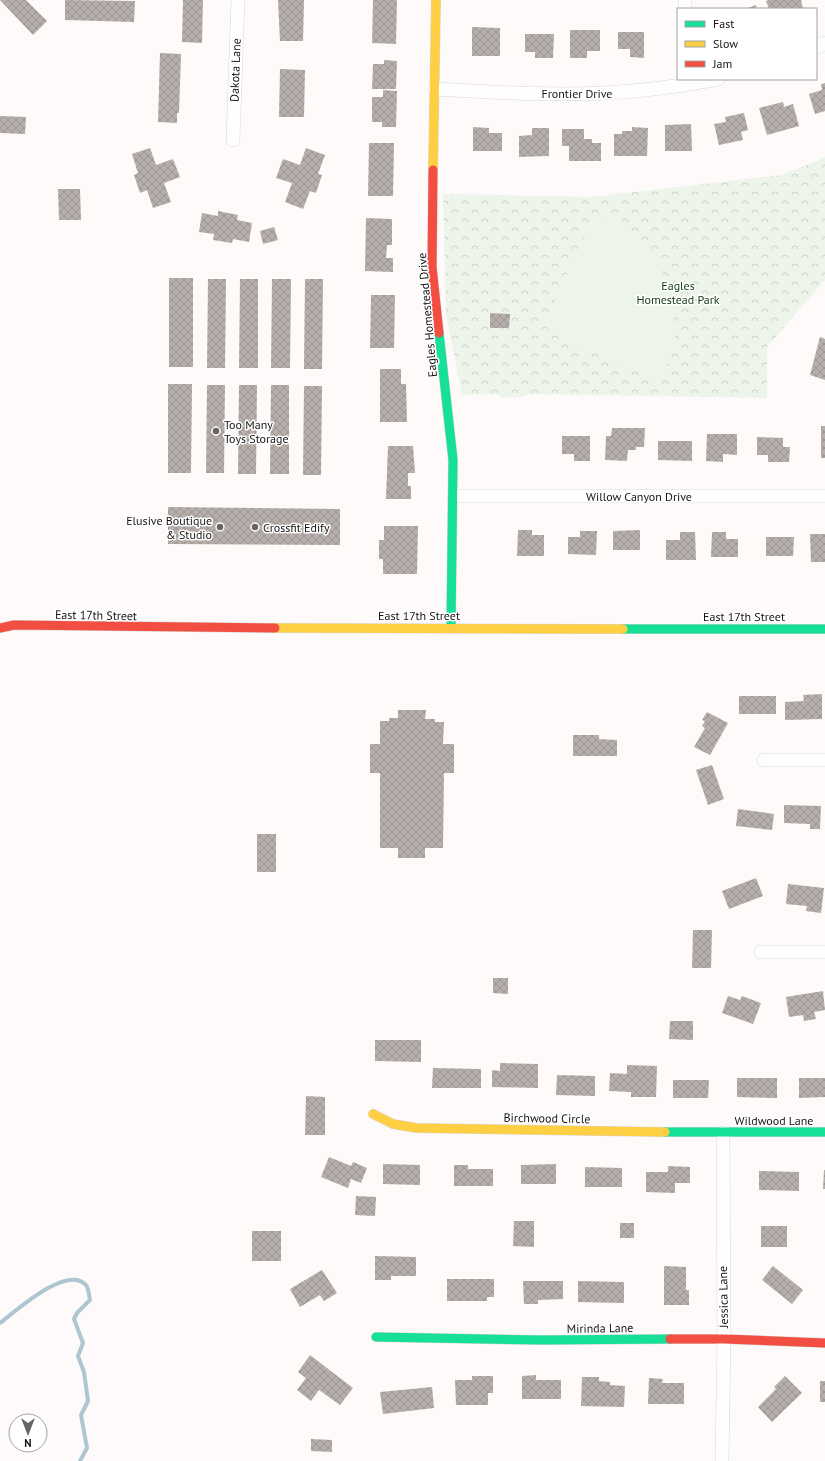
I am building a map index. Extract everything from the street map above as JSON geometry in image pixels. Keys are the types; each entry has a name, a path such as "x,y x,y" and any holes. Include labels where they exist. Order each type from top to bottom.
{"street":[{"name":"Dakota Lane","path":"233,140 238,0"},
{"name":"Eagles Homestead Drive","path":"436,0 432,268 453,460 454,496 451,628"},
{"name":"Frontier Drive","path":"435,89 507,93 604,93 646,90 706,80"},
{"name":"Willow Canyon Drive","path":"454,496 825,496"},
{"name":"East 17th Street","path":"0,621 14,625"},
{"name":"East 17th Street","path":"0,628 14,625 157,628 825,629"},
{"path":"764,760 825,760"},
{"path":"761,952 825,952"},
{"name":"Birchwood Circle","path":"373,1114 393,1124 417,1128 723,1132"},
{"name":"Wildwood Lane","path":"723,1132 825,1132"},
{"name":"Jessica Lane","path":"722,1461 724,1339 723,1132"},
{"name":"Mirinda Lane","path":"376,1337 542,1340 724,1339 825,1343"}],"green space":[{"name":"Eagles Homestead Park","path":"825,157 825,280 767,347 767,398 530,394 520,397 503,398 497,394 462,395 446,314 443,194 591,197 781,175"},
{"path":"595,213 626,229 643,244 663,275 670,293 674,312 675,330 673,348 667,365 657,381 550,333 545,323"}],"building":[{"path":"0,0 26,0 47,21 33,35"},
{"path":"65,0 135,1 134,22 65,20"},
{"path":"183,0 203,0 202,43 182,42"},
{"path":"278,0 304,0 303,41 280,41"},
{"path":"373,0 397,0 396,44 372,43"},
{"path":"801,0 803,8 769,8 766,1"},
{"path":"756,5 757,8 748,8"},
{"path":"472,27 500,28 500,56 472,56"},
{"path":"570,30 600,30 600,51 587,51 587,58 570,58"},
{"path":"618,32 644,32 644,58 630,57 630,49 618,49"},
{"path":"525,34 554,34 553,58 535,58 535,52 525,52"},
{"path":"160,53 181,54 179,113 177,113 177,123 158,122"},
{"path":"384,60 397,61 396,89 372,89 373,64 384,64"},
{"path":"280,69 305,70 304,117 279,117"},
{"path":"825,83 825,111 815,114 809,94 822,90 821,84"},
{"path":"383,90 397,91 396,127 382,127 382,122 372,122 372,97 383,97"},
{"path":"783,102 784,107 793,104 799,126 767,135 759,108"},
{"path":"744,113 748,130 741,132 743,140 719,145 714,124 726,122 725,117"},
{"path":"0,116 26,117 25,134 0,133"},
{"path":"691,124 692,151 665,151 665,125"},
{"path":"473,127 489,128 489,133 502,133 502,151 473,151"},
{"path":"632,127 648,128 647,156 614,156 614,134 622,134 622,131 632,131"},
{"path":"532,128 549,128 549,156 519,157 519,136 532,135"},
{"path":"562,129 584,129 584,139 592,139 592,143 601,143 601,161 569,161 569,146 562,146"},
{"path":"369,143 394,143 393,196 368,196"},
{"path":"150,148 156,165 173,159 180,177 164,183 171,202 153,208 147,190 140,193 134,175 138,173 132,154"},
{"path":"306,148 325,155 318,174 322,175 316,193 310,191 303,209 285,202 292,183 276,178 283,159 300,165"},
{"path":"58,189 80,189 81,220 59,220"},
{"path":"218,211 238,215 237,220 252,223 249,242 233,239 232,243 213,240 214,234 199,232 202,213 218,216"},
{"path":"366,218 392,219 392,245 387,245 386,258 393,258 393,272 365,271"},
{"path":"274,227 278,240 263,244 260,231"},
{"path":"169,278 193,278 193,367 169,367"},
{"path":"208,279 226,279 225,368 207,368"},
{"path":"240,279 258,279 258,368 239,368"},
{"path":"272,279 291,279 290,368 271,368"},
{"path":"305,279 323,279 322,369 304,369"},
{"path":"371,295 395,295 394,348 370,348"},
{"path":"490,313 510,314 509,328 490,328"},
{"path":"820,337 825,339 825,380 810,375"},
{"path":"380,369 401,369 401,384 406,384 407,422 380,422"},
{"path":"168,384 192,384 191,473 168,473"},
{"path":"207,385 225,385 224,473 206,473"},
{"path":"239,385 257,385 256,474 238,474"},
{"path":"271,385 289,385 289,474 270,474"},
{"path":"304,386 322,386 321,475 303,475"},
{"path":"821,426 825,426 825,458 821,458"},
{"path":"612,428 645,428 644,447 636,447 636,450 628,450 627,461 605,460 606,436 611,436"},
{"path":"707,434 737,434 737,455 723,454 723,462 706,461"},
{"path":"562,436 590,436 590,461 574,461 574,454 562,454"},
{"path":"757,437 783,438 783,447 790,447 789,462 768,462 768,455 757,455"},
{"path":"658,441 692,441 692,461 658,460"},
{"path":"388,446 413,446 415,473 408,473 408,486 411,486 411,499 386,499"},
{"path":"168,507 340,509 340,545 168,544"},
{"path":"384,526 418,526 417,574 383,574 383,559 379,559 379,540 384,540"},
{"path":"518,530 532,530 532,535 544,535 544,556 517,556"},
{"path":"640,530 640,550 613,550 613,531"},
{"path":"580,531 597,531 596,555 568,554 568,537 580,537"},
{"path":"680,532 695,532 696,560 666,560 666,540 680,540"},
{"path":"712,532 726,532 726,539 738,539 738,557 711,557"},
{"path":"810,534 825,534 825,562 811,562"},
{"path":"766,537 794,537 793,556 766,556"},
{"path":"822,694 822,719 785,720 785,702 804,701 803,695"},
{"path":"739,696 776,696 776,714 739,714"},
{"path":"398,710 426,710 425,719 435,719 435,722 444,722 443,744 454,744 454,773 444,773 443,848 425,848 425,858 398,858 398,848 380,848 380,773 370,773 370,744 380,744 380,721 389,721 389,718 398,718"},
{"path":"707,712 728,723 710,755 694,747 705,728 702,726 705,721 702,720"},
{"path":"573,735 599,735 599,739 617,740 617,756 573,756"},
{"path":"712,765 724,799 708,805 696,770"},
{"path":"784,805 821,806 820,829 810,829 810,824 784,823"},
{"path":"738,809 774,814 772,830 736,826"},
{"path":"257,834 276,834 276,872 257,872"},
{"path":"756,878 763,896 729,909 722,891"},
{"path":"788,884 824,888 821,913 806,911 807,906 786,904"},
{"path":"693,930 712,930 711,968 692,968"},
{"path":"493,978 508,978 508,994 493,993"},
{"path":"823,991 825,1010 814,1012 816,1019 804,1021 803,1015 789,1017 786,997"},
{"path":"728,996 740,1000 742,996 761,1003 753,1024 722,1013"},
{"path":"670,1021 693,1021 693,1040 669,1039"},
{"path":"375,1040 421,1040 421,1062 375,1061"},
{"path":"500,1063 538,1064 538,1088 492,1087 492,1070 500,1071"},
{"path":"627,1065 657,1066 656,1097 631,1097 631,1092 609,1091 610,1073 627,1074"},
{"path":"433,1068 481,1069 481,1088 432,1088"},
{"path":"557,1075 595,1076 595,1096 556,1095"},
{"path":"737,1078 777,1078 777,1098 737,1097"},
{"path":"799,1078 825,1078 825,1097 799,1098"},
{"path":"673,1080 709,1080 708,1098 673,1098"},
{"path":"306,1096 325,1097 325,1135 305,1135"},
{"path":"329,1157 351,1166 353,1162 367,1168 361,1183 351,1179 348,1188 321,1177"},
{"path":"383,1164 420,1165 420,1185 383,1184"},
{"path":"556,1164 556,1184 521,1184 521,1165"},
{"path":"454,1165 468,1165 468,1169 493,1169 493,1186 454,1186"},
{"path":"668,1166 690,1167 690,1183 675,1183 675,1193 646,1192 646,1172 668,1172"},
{"path":"585,1167 622,1168 622,1187 585,1187"},
{"path":"824,1170 825,1189 823,1189"},
{"path":"759,1171 799,1172 799,1191 759,1190"},
{"path":"356,1196 376,1197 375,1216 355,1215"},
{"path":"514,1221 534,1221 534,1247 513,1246"},
{"path":"620,1223 634,1223 634,1238 620,1238"},
{"path":"761,1226 787,1226 787,1247 761,1247"},
{"path":"252,1231 281,1231 281,1261 252,1261"},
{"path":"375,1256 416,1257 416,1276 391,1276 391,1280 375,1280"},
{"path":"664,1266 686,1267 686,1290 689,1290 689,1305 664,1305"},
{"path":"773,1266 803,1290 792,1304 762,1280"},
{"path":"322,1270 337,1293 324,1301 320,1295 300,1307 290,1289"},
{"path":"447,1279 494,1279 494,1297 487,1297 487,1301 447,1301"},
{"path":"523,1281 563,1281 563,1299 538,1300 538,1304 524,1304"},
{"path":"578,1281 624,1282 624,1303 578,1302"},
{"path":"310,1355 353,1388 340,1405 319,1390 311,1401 297,1390 306,1378 298,1372"},
{"path":"536,1375 536,1380 561,1380 561,1399 522,1399 522,1376"},
{"path":"472,1376 493,1376 493,1393 488,1393 488,1405 456,1405 455,1380 472,1380"},
{"path":"785,1376 802,1393 772,1422 758,1407 776,1389 774,1387"},
{"path":"582,1377 599,1377 599,1381 610,1382 610,1385 625,1386 624,1407 581,1406"},
{"path":"649,1378 663,1379 662,1383 684,1383 684,1404 648,1404"},
{"path":"820,1381 825,1381 825,1402 820,1402"},
{"path":"432,1387 434,1408 383,1414 380,1392"},
{"path":"311,1439 332,1440 332,1452 311,1451"}],"waterway":[{"path":"0,1323 29,1300 55,1285 67,1280 78,1280 86,1285 90,1300 77,1313 74,1319 83,1343 78,1356 84,1372 88,1401 81,1415 87,1448 80,1461"}],"traffic: fast":[{"path":"439,333 453,460 451,627"},
{"path":"623,629 825,629"},
{"path":"665,1132 825,1132"},
{"path":"376,1337 542,1340 670,1339"}],"traffic: slow":[{"path":"433,170 436,0"},
{"path":"275,628 623,629"},
{"path":"373,1114 393,1124 417,1128 665,1132"}],"traffic: jam":[{"path":"433,170 432,267 439,333"},
{"path":"0,628 14,625 275,628"},
{"path":"670,1339 724,1339 825,1343"}],"place":[{"name":"Too Many Toys Storage","path":"216,431"},
{"name":"Elusive Boutique & Studio","path":"220,527"},
{"name":"Crossfit Edify","path":"255,527"}]}
